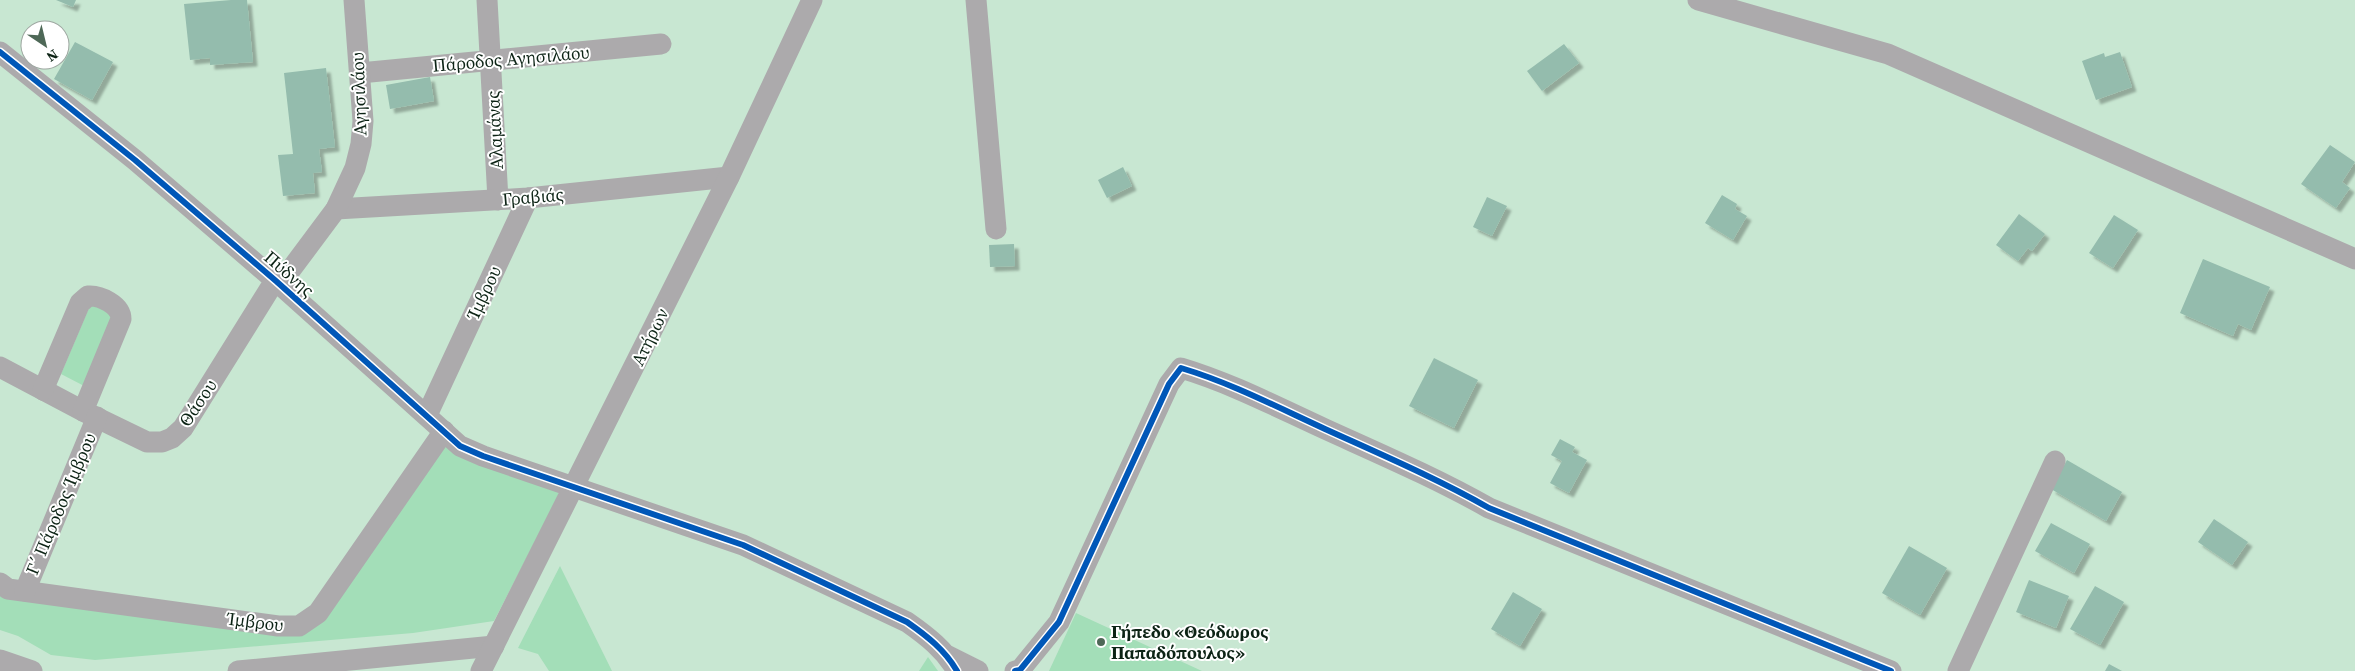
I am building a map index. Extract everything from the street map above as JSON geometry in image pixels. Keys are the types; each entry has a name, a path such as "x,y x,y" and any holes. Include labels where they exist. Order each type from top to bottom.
{"street":[{"name":"Αγησιλάου","path":"276,281 289,272 336,209 353,175 361,144 363,121 354,0"},
{"name":"Αλαμάνας","path":"487,0 492,61 498,200"},
{"name":"Ατήρων","path":"481,671 729,177 812,0"},
{"path":"976,0 996,229"},
{"path":"1698,0 1888,54 2355,258"},
{"name":"Πάροδος Αγησιλάου","path":"360,73 661,44"},
{"name":"Πύδνης","path":"0,52 135,160 276,281 460,446 482,456 743,545 907,622 927,636 953,663 978,671"},
{"name":"Γραβιάς","path":"336,209 528,198 729,177"},
{"name":"Ίμβρου","path":"427,415 528,198"},
{"name":"Θάσου","path":"0,367 147,442 162,442 172,438 183,428 276,281"},
{"name":"Γ΄ Πάροδος Ίμβρου","path":"25,591 90,414 121,318 121,312 118,308 94,296 88,296 80,303 43,390"},
{"path":"1015,671 1020,670 1059,622 1169,384 1181,368 1210,377 1457,490 1489,508 1891,671"},
{"name":"Ίμβρου","path":"0,583 8,589 278,626 298,626 318,612 444,431"},
{"path":"1958,671 2055,461"},
{"path":"238,671 494,646"},
{"path":"0,660 32,671"}],"green space":[{"path":"94,296 121,310 88,388 61,374"},
{"path":"443,440 556,487 559,495 494,621 413,633 95,660 51,655 18,636 0,630 0,583 305,629"},
{"path":"560,566 612,671 549,671 538,654 518,648"},
{"name":"Γήπεδο «Θεόδωρος Παπαδόπουλος»","path":"1076,613 1202,671 1049,671"},
{"path":"928,657 938,671 919,671"}],"building":[{"path":"56,0 76,0 73,7"},
{"path":"247,0 253,62 210,65 210,58 190,60 184,4"},
{"path":"75,42 113,62 92,100 54,79 59,70 70,70 70,51"},
{"path":"1564,44 1579,63 1542,91 1527,71"},
{"path":"2120,52 2132,87 2096,100 2082,61 2104,53 2105,57"},
{"path":"326,68 335,147 319,149 322,172 313,173 315,193 283,196 278,155 293,154 284,73"},
{"path":"430,77 434,101 390,109 386,85"},
{"path":"2330,145 2355,162 2342,182 2350,188 2336,208 2301,184"},
{"path":"1123,167 1132,186 1107,198 1098,180"},
{"path":"1722,195 1737,204 1735,209 1747,216 1733,240 1705,223"},
{"path":"1487,197 1507,206 1492,236 1473,227"},
{"path":"2019,214 2045,234 2032,251 2028,248 2018,261 1996,245"},
{"path":"2114,215 2138,230 2113,268 2089,253"},
{"path":"1014,244 1015,266 990,267 989,245"},
{"path":"2203,259 2270,287 2251,330 2238,324 2233,336 2180,313"},
{"path":"1434,358 1478,380 1454,428 1409,406"},
{"path":"1560,439 1575,447 1572,452 1587,460 1569,493 1550,483 1562,461 1551,455"},
{"path":"2067,460 2122,492 2106,521 2051,489"},
{"path":"2214,519 2248,542 2232,565 2198,542"},
{"path":"2051,523 2090,544 2074,573 2035,551"},
{"path":"1909,546 1947,568 1920,615 1882,593"},
{"path":"2029,580 2069,596 2056,628 2016,612"},
{"path":"2095,586 2124,602 2100,645 2070,629"},
{"path":"1513,592 1542,609 1520,646 1491,629"},
{"path":"2109,664 2122,671 2105,671"}],"cycle path":[{"path":"0,52 135,160 276,281 460,446 483,456 743,545 907,622 935,644 947,656 957,671"},
{"path":"1015,671 1020,670 1059,622 1169,384 1181,368 1254,396 1428,476 1489,508 1891,671"}],"place":[{"name":"Γήπεδο «Θεόδωρος Παπαδόπουλος»","path":"1101,642"}]}
